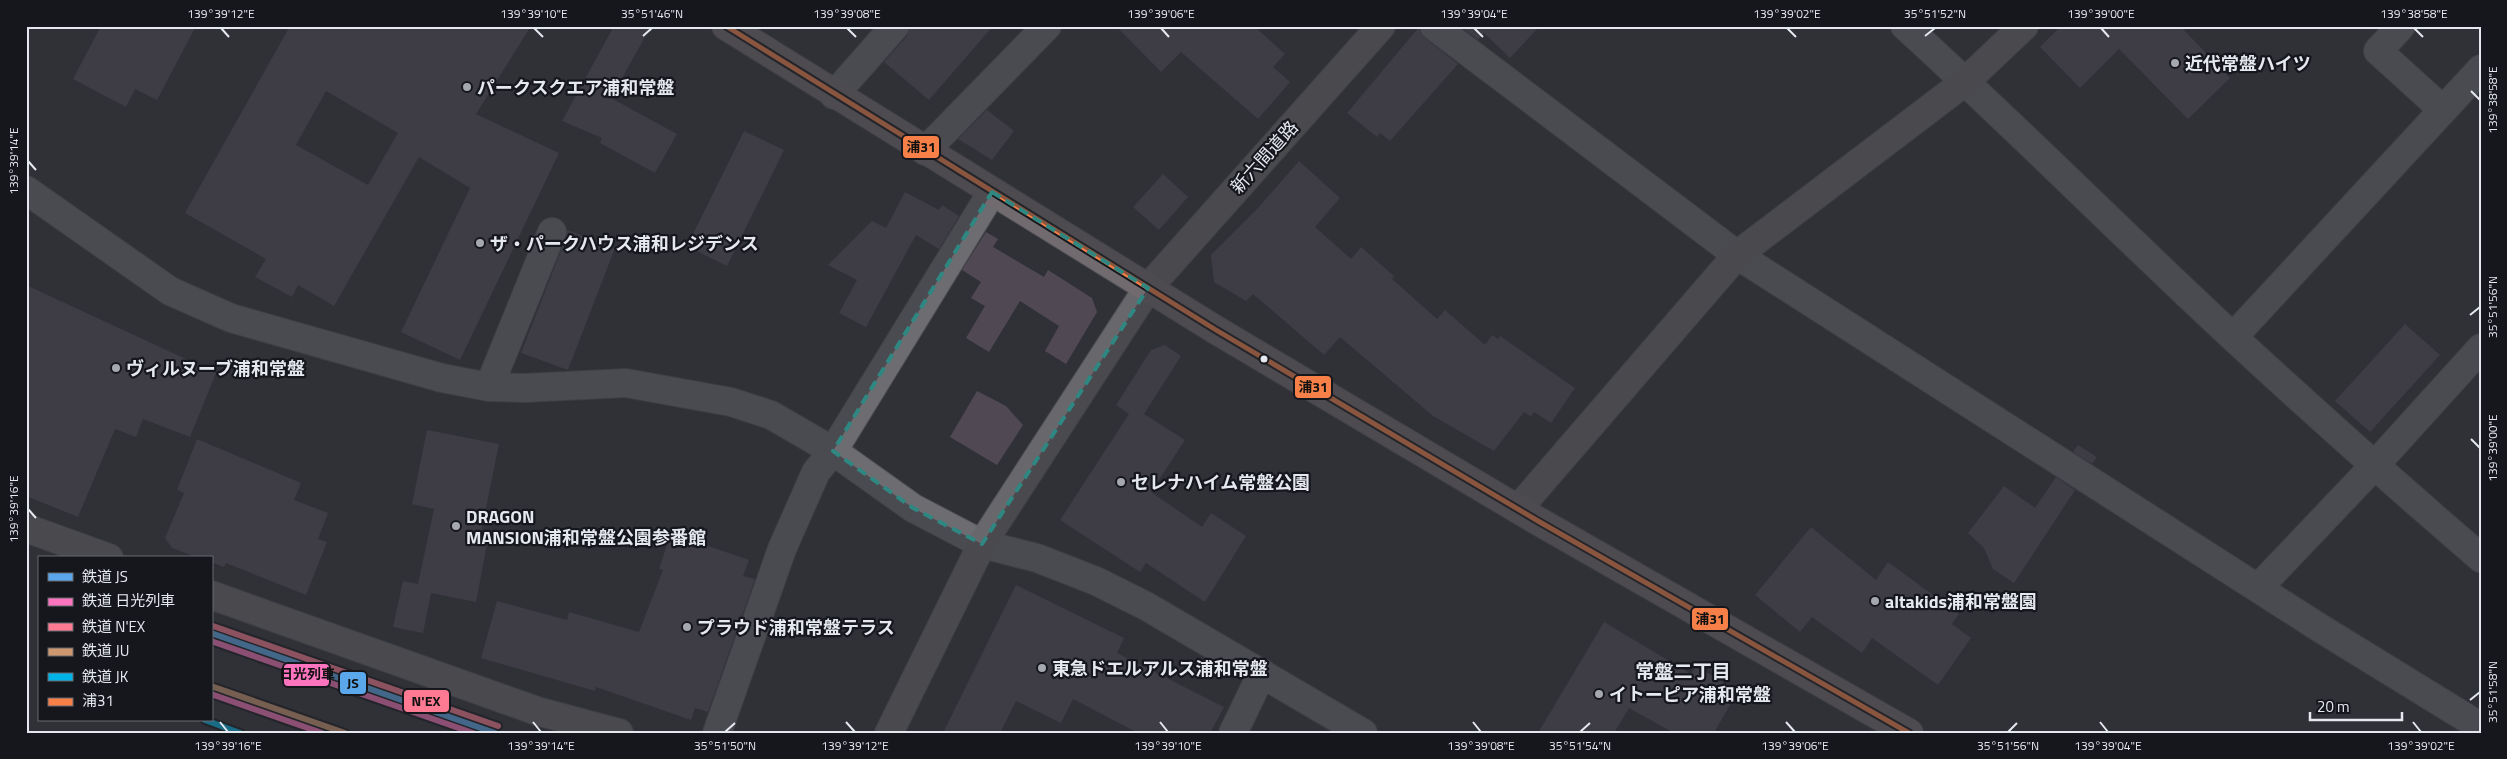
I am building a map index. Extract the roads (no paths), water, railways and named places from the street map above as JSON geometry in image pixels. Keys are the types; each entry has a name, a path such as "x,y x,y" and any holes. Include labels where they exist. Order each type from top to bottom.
{"main road":[{"path":"726,26 1148,288 1518,509 1910,733"}],"street":[{"path":"834,94 895,26"},
{"path":"925,151 1047,26"},
{"name":"新六間道路","path":"889,733 982,544 1148,288 1381,26"},
{"path":"1434,26 1737,255 2481,727"},
{"path":"1905,26 1966,81 2233,337 2374,466 2481,558"},
{"path":"1518,509 1737,255 1966,81 2024,26"},
{"path":"2401,26 2378,50 2442,109"},
{"path":"2233,337 2481,69"},
{"path":"26,190 170,291 231,318 442,378 489,387 524,388 626,382 731,402 771,415 833,451 913,508 982,544 1037,558 1096,581 1146,606 1363,733"},
{"path":"717,733 782,549 816,472 833,451 992,192"},
{"path":"489,387 552,232"},
{"path":"2259,587 2374,466 2481,348"},
{"path":"26,528 103,556"},
{"path":"212,594 537,712 619,733"},
{"path":"1232,733 1262,674"}],"rail line":[{"name":"N'EX","path":"213,626 498,726"},
{"name":"JS","path":"212,633 495,733"},
{"name":"日光列車","path":"212,641 473,733"},
{"name":"JU","path":"212,686 345,733"},
{"name":"日光列車","path":"212,694 322,733"},
{"name":"JK","path":"210,722 240,733"}],"place":[{"name":"近代常盤ハイツ","path":"2175,63"},
{"name":"パークスクエア浦和常盤","path":"467,87"},
{"name":"ザ・パークハウス浦和レジデンス","path":"480,243"},
{"name":"ヴィルヌーブ浦和常盤","path":"116,368"},
{"name":"セレナハイム常盤公園","path":"1121,482"},
{"name":"DRAGON MANSION浦和常盤公園参番館","path":"456,526"},
{"name":"altakids浦和常盤園","path":"1875,601"},
{"name":"プラウド浦和常盤テラス","path":"687,627"},
{"name":"東急ドエルアルス浦和常盤","path":"1042,668"},
{"name":"イトーピア浦和常盤","path":"1599,694"}],"district":[{"name":"常盤二丁目","path":"1683,670"}]}
